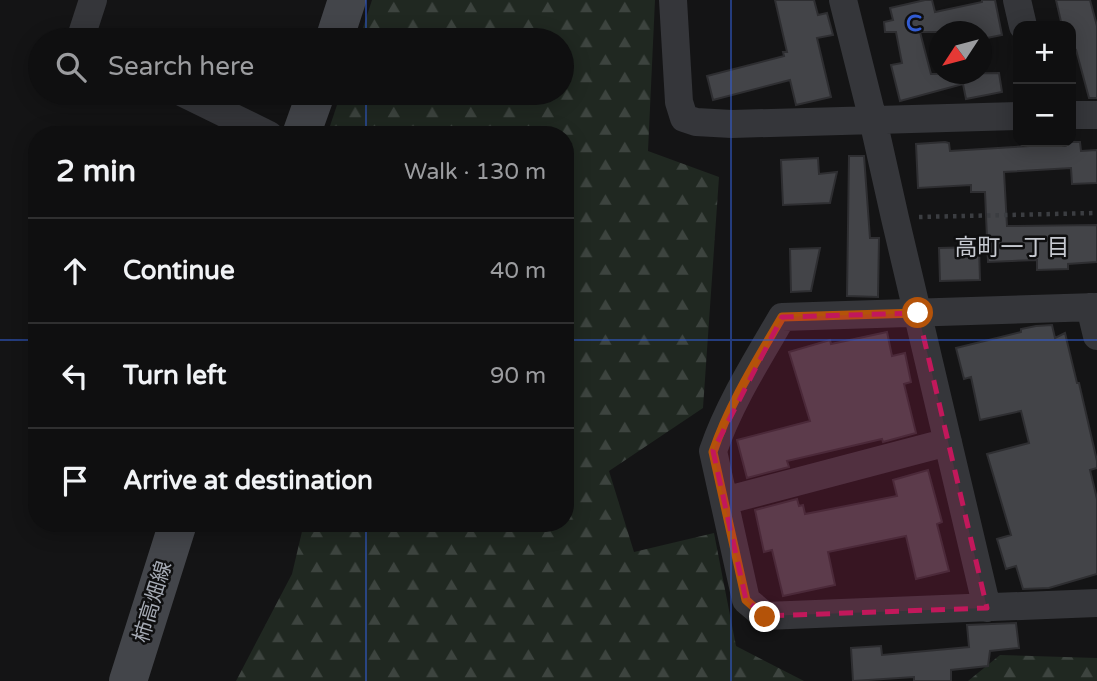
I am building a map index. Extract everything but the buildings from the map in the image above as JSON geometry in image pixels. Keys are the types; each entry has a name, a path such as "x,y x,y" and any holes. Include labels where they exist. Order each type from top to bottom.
{"main road":[{"path":"338,28 347,0"},
{"path":"305,126 312,105"},
{"name":"柿高畑線","path":"128,681 175,532"}],"street":[{"path":"84,28 93,0"},
{"path":"673,0 679,102 684,118 696,122 732,124 1013,116"},
{"path":"843,0 986,608"},
{"path":"1017,0 1022,21"},
{"path":"208,105 251,126"},
{"path":"1076,116 1097,115"},
{"path":"1097,336 1094,307 782,317 731,409 713,452 746,600 765,617 1097,603"},
{"path":"724,501 947,442"}],"path":[{"path":"895,218 1097,213"}],"highlighted area":[{"path":"918,313 987,608 765,616 746,600 713,451 782,317"}],"green space":[{"path":"372,0 655,0 648,151 719,177 703,408 609,471 634,552 714,533 736,646 804,681 236,681 292,574 302,532 574,532 574,126 330,126 337,105 574,105 574,28 363,28"},
{"path":"1000,655 1097,658 1097,681 968,681"}],"district":[{"name":"高町一丁目","path":"1012,248"}],"route":[{"path":"765,617 746,600 713,452 720,431 782,317 918,313"}]}
